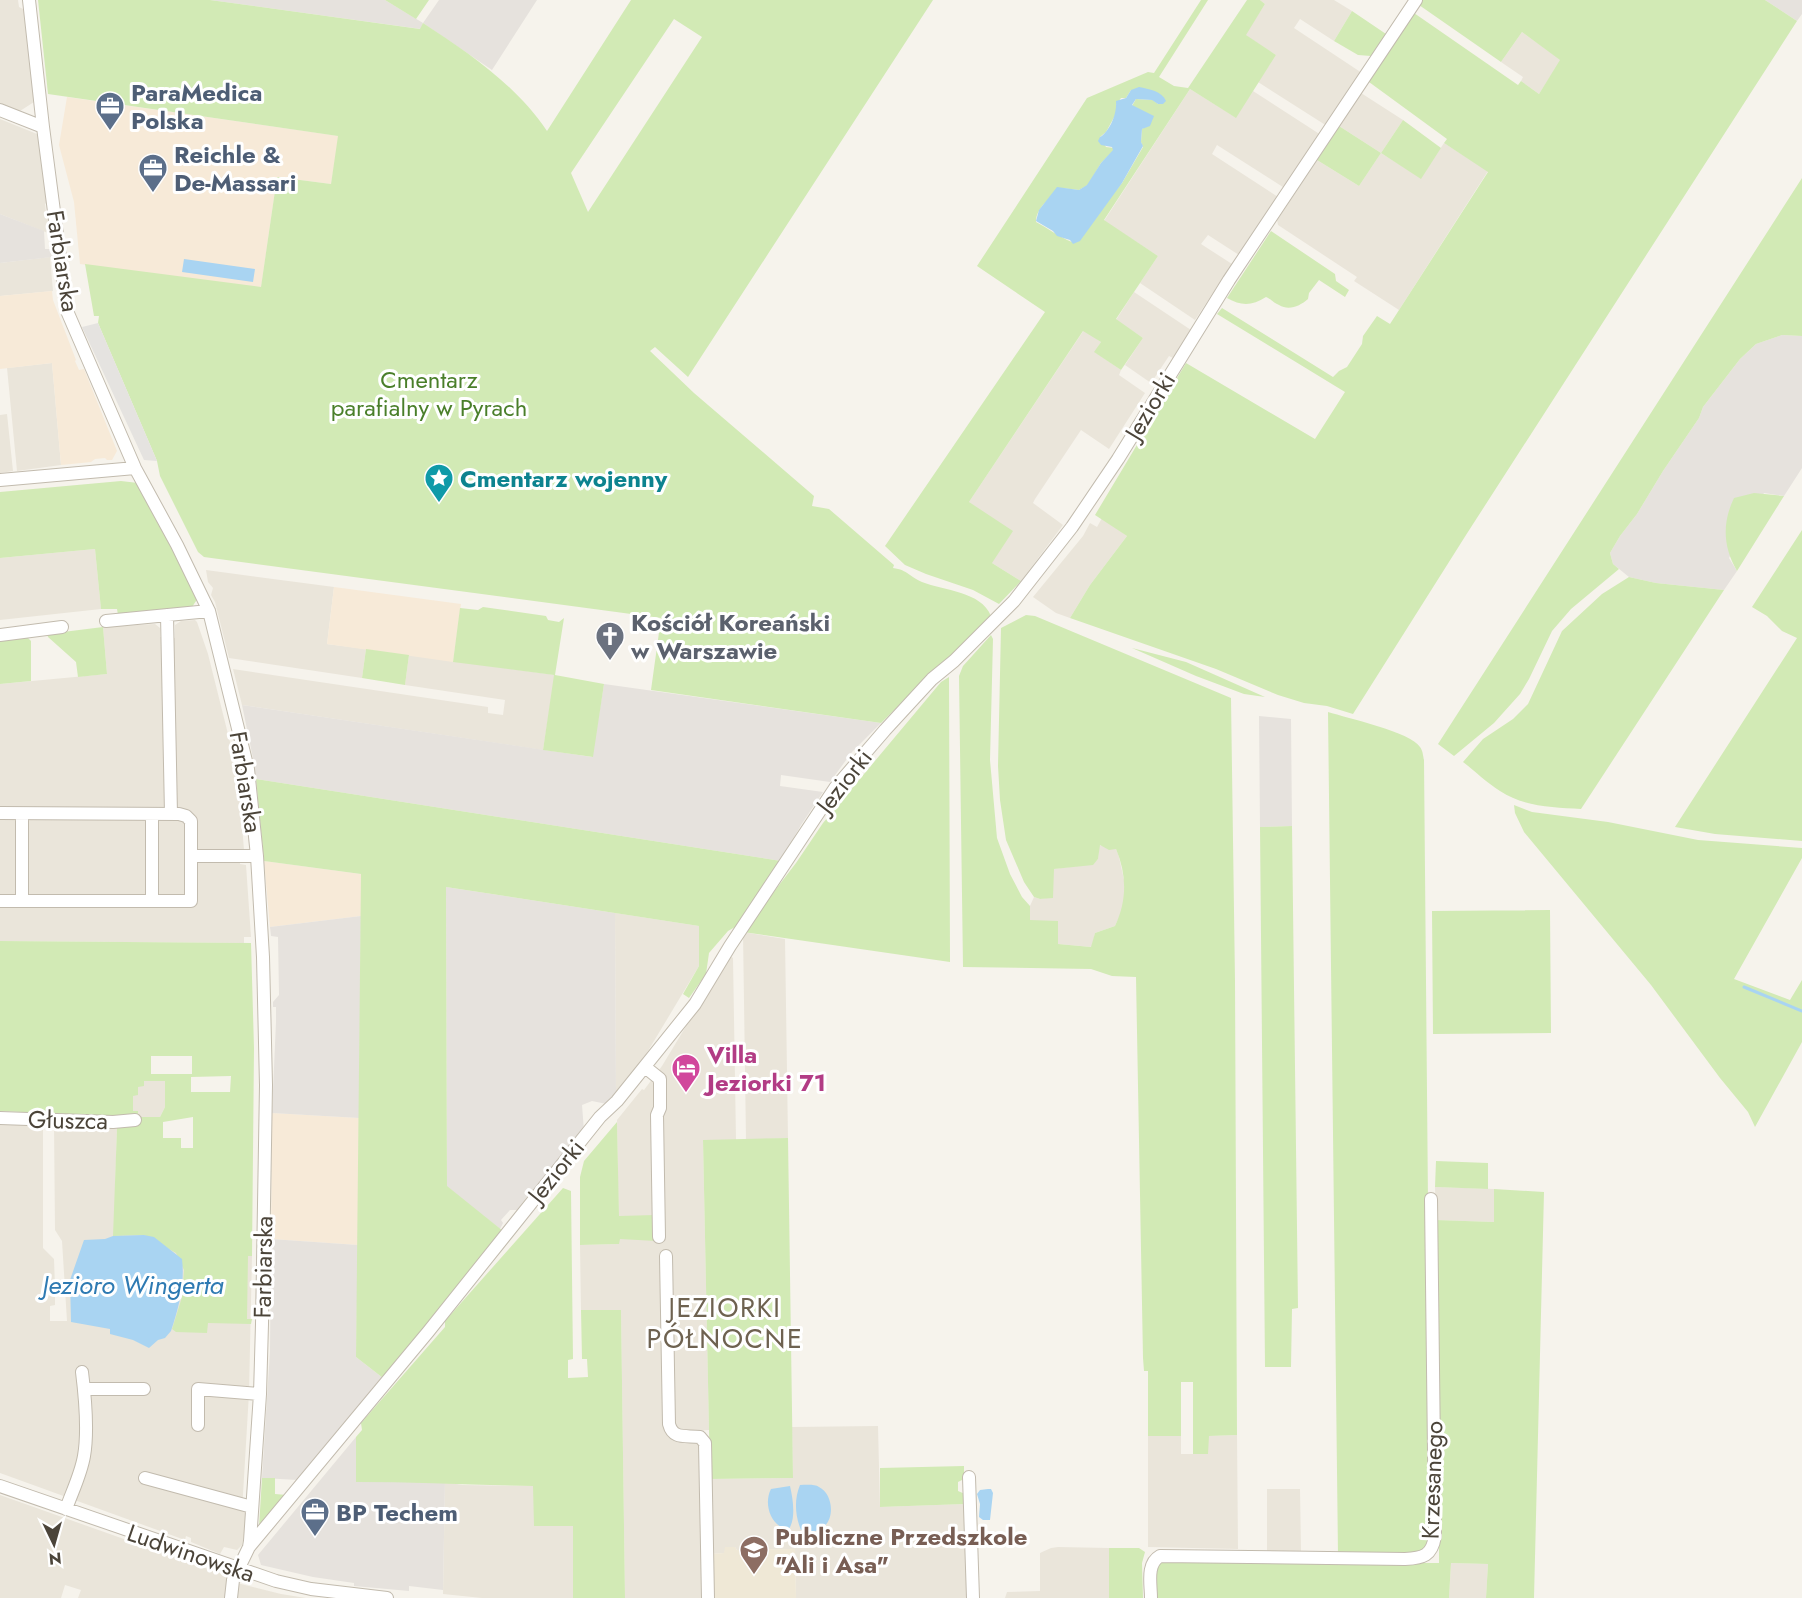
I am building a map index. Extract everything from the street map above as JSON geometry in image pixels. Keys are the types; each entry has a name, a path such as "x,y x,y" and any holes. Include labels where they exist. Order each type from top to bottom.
{"street":[{"name":"Farbiarska","path":"29,0 42,127 56,218 65,302 135,468 177,544 209,611 248,769 257,856 265,1009 266,1085 260,1394 249,1547 233,1580 231,1598"},
{"name":"Jeziorki","path":"249,1547 428,1332 600,1117 617,1101 695,1004 730,946 835,788 932,679 954,661 1014,601 1072,527 1118,459 1229,280 1416,0"},
{"path":"0,110 42,127"},
{"path":"0,480 135,468"},
{"path":"106,621 209,611"},
{"path":"167,615 171,814"},
{"path":"0,635 62,627"},
{"path":"0,813 186,816 191,821 192,856 191,901 0,902"},
{"path":"22,814 22,901"},
{"path":"152,814 152,901"},
{"path":"192,856 257,856"},
{"path":"645,1067 660,1078 660,1108 657,1115 659,1237"},
{"name":"Głuszca","path":"0,1118 113,1122 135,1120"},
{"name":"Krzesanego","path":"1151,1598 1151,1565 1155,1559 1167,1555 1405,1559 1419,1558 1432,1549 1435,1536 1431,1199"},
{"path":"666,1256 669,1424 671,1431 675,1434 700,1437 705,1443 708,1598"},
{"path":"66,1509 83,1459 84,1389 82,1372"},
{"path":"198,1425 196,1384 260,1394"},
{"path":"84,1389 144,1389"},
{"path":"969,1477 973,1598"},
{"path":"146,1478 252,1507"},
{"name":"Ludwinowska","path":"0,1486 237,1570 311,1589 387,1598"}],"shaded area":[{"path":"0,0 18,0 19,7 25,10 34,102 20,111 0,103"},
{"path":"210,0 385,0 423,23 421,29"},
{"path":"439,0 537,0 492,70 423,23"},
{"path":"1260,0 1334,0 1352,11 1334,41 1300,19 1294,28 1362,73 1327,126 1258,82 1276,55 1245,35 1265,4"},
{"path":"1765,0 1802,0 1802,14 1797,21"},
{"path":"1522,32 1561,60 1539,94 1521,81 1523,77 1501,62"},
{"path":"1190,89 1235,117 1253,91 1321,135 1286,189 1217,145 1212,154 1278,197 1239,255 1208,235 1201,244 1232,264 1195,320 1140,283 1158,256 1104,221"},
{"path":"1361,93 1403,120 1381,153 1339,126"},
{"path":"67,97 339,136 331,184 277,177 261,288 80,264 74,202 59,145"},
{"path":"0,119 40,137 48,201 45,204 46,213 50,215 53,235 0,214"},
{"path":"1444,143 1488,171 1399,310 1354,281 1357,277 1278,225 1277,220 1317,160 1359,186 1381,153 1421,178"},
{"path":"0,214 44,231 45,249 50,249 52,257 0,263"},
{"path":"50,257 53,291 0,296 0,263"},
{"path":"52,291 53,300 75,361 79,370 84,369 117,451 112,460 105,458 61,465 52,363 0,369 0,296"},
{"path":"1134,292 1191,330 1173,358 1169,356 1151,383 1125,365 1143,338 1116,320"},
{"path":"98,323 157,461 144,460 82,327"},
{"path":"1084,330 1101,342 1095,352 1121,370 1119,375 1145,393 1109,449 1081,430 1035,499 1033,503 1063,525 1021,581 992,563 969,502"},
{"path":"1782,335 1802,336 1802,468 1784,496 1764,493 1729,558 1737,571 1724,590 1656,583 1629,577 1613,564 1610,553 1620,536 1637,514 1699,418 1703,407 1740,359 1756,344"},
{"path":"52,363 61,465 17,471 7,368"},
{"path":"7,414 13,471 0,473 0,415"},
{"path":"1102,518 1127,536 1090,585 1070,618 1056,613 1033,597 1083,536 1090,523 1097,527"},
{"path":"95,549 101,609 0,620 0,558"},
{"path":"206,570 334,587 327,644 366,649 362,678 229,658 215,602 211,595 213,588 208,582"},
{"path":"334,587 461,604 453,662 327,644"},
{"path":"195,620 208,654 235,762 244,850 239,850 240,864 246,865 251,937 244,937 244,943 0,941 0,684 107,674 103,627 155,624 160,628 160,637 175,638 175,625 181,621"},
{"path":"409,655 555,675 543,750 242,705 233,669 488,707 488,713 503,715 505,700 405,685"},
{"path":"604,684 881,723 852,752 830,782 781,775 780,786 823,792 781,861 256,779 242,705 592,757"},
{"path":"1259,716 1291,719 1292,826 1260,827"},
{"path":"1099,845 1116,849 1119,857 1126,889 1122,911 1115,926 1095,933 1092,947 1058,944 1030,920 1030,906 1034,897 1040,899 1053,897 1053,869 1093,864 1098,859"},
{"path":"264,861 361,874 361,916 270,927"},
{"path":"446,887 615,913 616,1092 607,1104 592,1101 582,1105 584,1131 533,1194 529,1194 517,1210 510,1210 501,1220 503,1223 500,1229 447,1187"},
{"path":"615,913 699,926 699,966 642,1061 616,1092"},
{"path":"361,916 359,1118 272,1113 276,1022 276,1007 273,1007 273,1002 279,995 278,937 271,936 270,927"},
{"path":"743,932 785,939 788,1138 746,1140"},
{"path":"729,955 733,958 736,1140 703,1140 709,1430 691,1431 692,1443 701,1443 704,1598 625,1598 621,1310 581,1310 580,1245 619,1244 617,1120 662,1066"},
{"path":"144,1081 166,1081 165,1107 160,1117 138,1117 133,1111 133,1095"},
{"path":"272,1113 359,1118 358,1245 271,1239"},
{"path":"0,1122 43,1124 43,1248 54,1259 55,1287 55,1305 50,1306 50,1321 67,1321 62,1241 55,1230 54,1124 117,1128 115,1191 234,1256 252,1256 249,1393 242,1511 249,1513 242,1545 237,1550 224,1547 220,1554 191,1542 191,1538 186,1536 185,1540 0,1473"},
{"path":"1435,1187 1494,1189 1494,1222 1436,1220"},
{"path":"271,1239 358,1245 356,1357 383,1378 298,1480 262,1478 270,1351"},
{"path":"878,1426 880,1507 965,1504 968,1598 796,1598 795,1549 737,1550 735,1547 725,1547 725,1553 711,1554 710,1479 793,1478 792,1427"},
{"path":"1237,1435 1238,1549 1148,1547 1148,1436 1181,1436 1181,1454 1208,1454 1208,1436"},
{"path":"356,1437 356,1482 445,1482 443,1590 409,1586 409,1591 354,1586 354,1583 313,1577 261,1565 258,1555"},
{"path":"445,1482 462,1485 533,1486 573,1525 573,1598 482,1598 443,1594"},
{"path":"1267,1489 1300,1489 1301,1552 1267,1551"},
{"path":"0,1495 228,1576 226,1598 78,1598 81,1590 65,1585 61,1598 0,1598"},
{"name":"Publiczne Przedszkole \"Ali i Asa\"","path":"725,1547 735,1547 737,1550 795,1549 796,1598 712,1598 711,1554 724,1553"},
{"path":"1058,1547 1109,1548 1109,1598 1005,1598 1007,1592 1040,1591 1040,1553"},
{"path":"1451,1563 1488,1564 1486,1598 1449,1598"},
{"path":"237,1583 281,1594 306,1598 235,1598"}],"green space":[{"name":"Cmentarz parafialny w Pyrach","path":"38,0 210,0 420,29 423,23 491,71 535,114 547,131 631,0 933,0 688,377 655,347 650,351 694,393 814,496 812,506 829,509 894,565 893,568 902,570 922,582 971,597 979,601 991,616 960,650 932,673 881,723 651,690 661,618 204,557 198,552 160,476 157,461 98,323 99,316 94,316 85,264 261,287 277,177 331,184 338,136 48,94","holes":["674,19 702,37 588,212 571,173"]},
{"path":"385,0 429,0 416,19"},
{"path":"1201,0 1208,0 1159,77 1174,86 1188,88 1247,0 1260,0 1265,4 1246,35 1276,55 1236,118 1190,89 1104,220 1158,256 1116,319 1143,338 1121,370 1094,352 1101,342 1083,331 969,502 1013,531 992,563 1021,581 999,604 973,590 905,565 885,546 1045,312 977,266 1087,98 1148,72 1154,73","holes":["1131,90 1163,104 1158,104 1153,100 1136,99 1132,106 1140,110 1147,126 1142,129 1143,147 1122,183 1072,242 1036,222 1039,212 1049,199 1061,188 1079,190 1088,185 1101,163 1113,151 1114,148 1106,147 1100,137 1106,132 1118,110 1116,105 1121,98 1126,98"]},
{"path":"1422,0 1765,0 1797,21 1353,714 1278,695 1216,669 1070,618 1090,585 1127,536 1095,515 1186,363 1315,439 1345,392 1217,314 1222,308 1333,377 1347,367 1362,344 1363,336 1377,316 1390,324 1488,172 1444,143 1447,139 1369,82 1414,13 1518,85 1521,81 1539,94 1560,60 1522,32 1501,62 1419,5"},
{"path":"1352,11 1386,34 1371,56 1358,55 1334,41"},
{"path":"1403,120 1441,148 1421,179 1381,153"},
{"path":"1339,126 1381,153 1359,186 1317,160"},
{"path":"1802,178 1802,336 1782,335 1756,344 1740,359 1703,407 1699,418 1610,553 1613,564 1619,569 1571,609 1552,631 1520,694 1494,723 1454,756 1438,744"},
{"path":"1271,231 1335,274 1336,281 1349,290 1345,297 1319,280 1309,293 1308,299 1294,307 1283,307 1266,297 1246,304 1227,298"},
{"path":"121,481 138,483 184,567 198,598 192,607 118,615 117,609 101,609 95,549 0,558 0,492"},
{"path":"1754,493 1784,496 1737,571 1727,544 1727,517 1734,498"},
{"path":"1802,530 1802,841 1715,834 1675,827 1797,638 1782,631 1767,616 1752,607"},
{"path":"1629,577 1656,583 1724,590 1581,809 1529,803 1500,791 1463,762 1483,739 1513,719 1528,704 1562,631 1602,594"},
{"path":"483,607 546,616 548,620 559,622 564,618 555,675 604,684 593,757 543,750 554,675 453,662 460,608 478,610"},
{"path":"1026,615 1035,616 1231,698 1237,1435 1209,1436 1208,1454 1193,1454 1193,1382 1181,1382 1181,1436 1148,1436 1148,1371 1144,1371 1143,1358 1136,977 1112,976 1091,969 963,967 959,676 963,666 991,635 993,639 990,760 997,838 1010,874 1022,897 1030,906 1030,920 1058,921 1058,944 1091,947 1095,933 1115,926 1122,907 1124,878 1116,849 1109,850 1100,845 1098,859 1093,865 1054,869 1053,898 1040,899 1034,897 1024,882 1006,840 998,766 1001,628"},
{"path":"103,627 107,674 78,677 76,662 47,634"},
{"path":"27,637 31,641 31,681 0,684 0,639"},
{"path":"1132,648 1186,662 1265,697 1244,694"},
{"path":"366,649 409,655 405,685 362,678"},
{"path":"949,677 950,962 743,932 796,863 823,823 941,682"},
{"path":"1328,712 1378,726 1414,741 1420,747 1424,760 1431,1534 1429,1545 1416,1555 1338,1555"},
{"path":"256,779 781,861 735,927 728,931 709,953 706,974 689,998 683,994 699,966 699,926 446,887 447,1186 503,1231 383,1378 356,1357 361,874 264,861"},
{"path":"1514,805 1532,812 1608,822 1698,840 1802,848 1802,858 1734,979 1790,1000 1802,980 1802,1042 1755,1127 1748,1112 1651,985 1524,832 1515,813"},
{"path":"1292,826 1298,1308 1292,1309 1291,1367 1265,1367 1260,827"},
{"path":"1550,910 1551,1033 1433,1034 1432,911"},
{"path":"0,941 251,943 254,1048 252,1256 248,1256 247,1319 252,1319 251,1324 208,1323 207,1333 176,1332 172,1329 182,1297 184,1270 176,1253 144,1235 113,1236 117,1128 135,1117 0,1111","holes":["151,1056 192,1056 192,1074 151,1074","231,1076 230,1092 191,1092 191,1077","144,1081 165,1081 165,1107 160,1117 138,1117 138,1111 133,1111 133,1096 138,1095 138,1087 144,1086","193,1117 193,1148 181,1148 181,1138 163,1138 163,1122"]},
{"path":"617,1122 619,1216 655,1215 656,1241 620,1239 619,1244 580,1245 580,1177 584,1161"},
{"path":"788,1138 793,1478 710,1479 703,1140"},
{"path":"1436,1161 1488,1163 1488,1189 1435,1187"},
{"path":"563,1188 571,1191 573,1359 568,1360 568,1378 588,1377 587,1359 582,1359 581,1310 621,1310 625,1598 573,1598 573,1526 534,1526 533,1486 356,1482 356,1437 362,1430 361,1423 445,1327 445,1321"},
{"path":"1494,1189 1544,1192 1534,1598 1486,1598 1488,1564 1451,1563 1449,1598 1157,1598 1156,1575 1158,1565 1163,1562 1439,1563 1436,1220 1494,1222"},
{"path":"964,1466 964,1479 958,1482 958,1491 965,1494 965,1504 880,1507 880,1468"},
{"path":"262,1478 275,1478 275,1494 287,1495 259,1527"},
{"path":"1109,1548 1139,1548 1145,1552 1142,1563 1143,1598 1109,1598"}],"water":[{"path":"1139,87 1158,93 1166,101 1158,104 1152,100 1136,99 1132,105 1154,116 1150,126 1142,129 1143,146 1122,183 1080,241 1073,244 1070,240 1057,236 1036,221 1039,210 1057,187 1079,190 1087,185 1101,163 1113,150 1112,147 1101,145 1098,141 1112,123 1116,101 1126,98 1131,90"},
{"path":"184,259 255,269 253,282 182,272"},
{"name":"Jezioro Wingerta","path":"144,1235 154,1237 182,1259 181,1295 171,1331 165,1338 158,1340 149,1348 133,1340 110,1334 110,1329 71,1322 70,1280 84,1240"},
{"path":"800,1485 817,1486 825,1492 829,1499 830,1516 821,1529 801,1530 796,1508"},
{"path":"790,1486 793,1514 789,1529 783,1528 773,1520 768,1501 771,1489"},
{"path":"991,1489 993,1493 990,1520 983,1520 979,1517 980,1504 977,1494 980,1490"}],"waterway":[{"path":"1744,987 1802,1011"}],"place":[{"name":"ParaMedica Polska","path":"110,132"},
{"name":"Reichle & De-Massari","path":"153,194"},
{"name":"Cmentarz wojenny","path":"439,504"},
{"name":"Kościół Koreański w Warszawie","path":"610,662"},
{"name":"Villa Jeziorki 71","path":"686,1094"},
{"name":"BP Techem","path":"315,1538"},
{"name":"Publiczne Przedszkole \"Ali i Asa\"","path":"754,1576"}],"district":[{"name":"JEZIORKI PÓŁNOCNE","path":"725,1322"}]}
